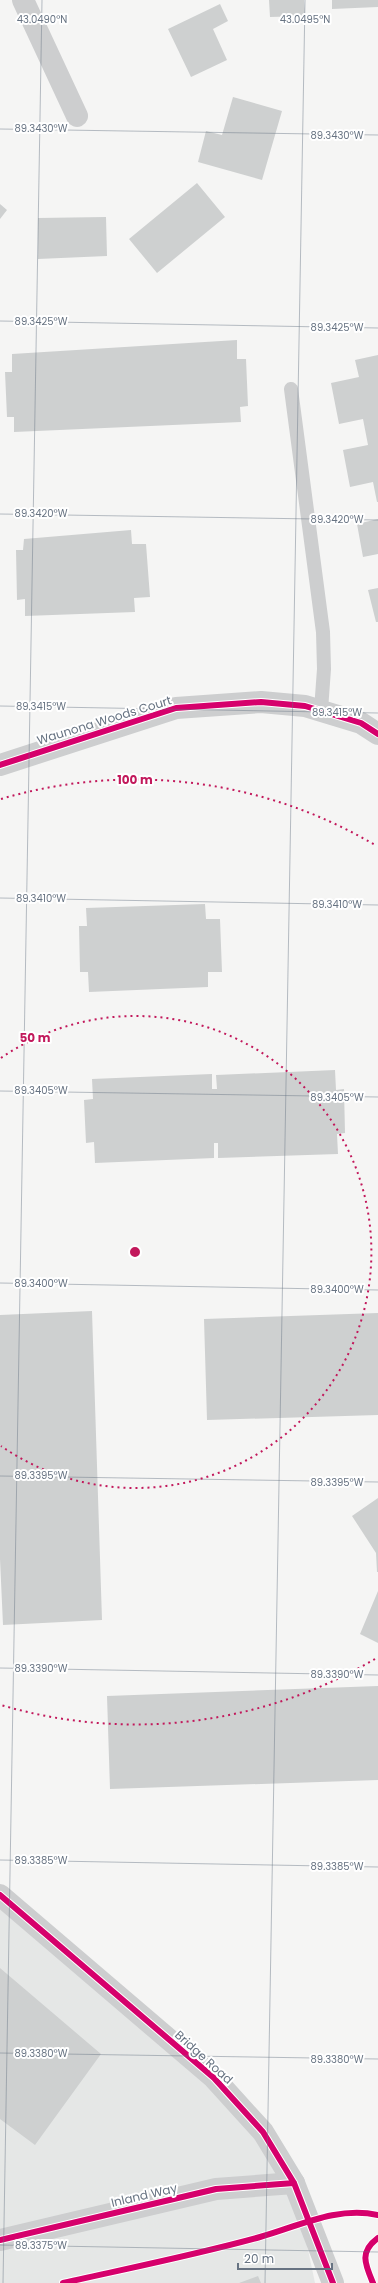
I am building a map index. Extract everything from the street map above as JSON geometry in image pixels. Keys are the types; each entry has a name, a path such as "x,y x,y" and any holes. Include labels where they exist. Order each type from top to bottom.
{"street":[{"path":"23,0 77,116"},
{"name":"Waunona Woods Court","path":"0,765 176,708 261,702 305,706 361,723 378,734"},
{"name":"Bridge Road","path":"0,1895 214,2078 263,2132 294,2183 332,2283"},
{"name":"Inland Way","path":"0,2240 216,2189 294,2183"}],"lane":[{"path":"291,389 323,632 324,669 321,710"}],"shaded area":[{"path":"0,1895 214,2078 294,2183 315,2283 0,2283"}],"building":[{"path":"269,0 304,0 305,16 270,17"},
{"path":"332,0 378,0 378,7 332,9"},
{"path":"220,4 228,21 213,29 227,60 191,77 168,29"},
{"path":"233,97 282,111 262,180 198,162 206,131 222,135"},
{"path":"197,183 225,217 157,273 129,239"},
{"path":"0,204 7,210 0,219"},
{"path":"106,217 107,256 38,259 38,218"},
{"path":"237,340 237,359 246,359 248,406 240,407 241,422 14,432 14,417 7,417 5,372 12,372 12,354"},
{"path":"378,355 377,502 373,482 350,487 343,450 368,445 363,419 339,424 331,383 359,377 355,360"},
{"path":"378,519 378,554 363,557 357,524"},
{"path":"131,530 132,544 146,544 150,597 134,598 135,612 25,616 25,599 17,600 16,550 23,550 24,539"},
{"path":"378,588 378,622 376,622 368,590"},
{"path":"205,904 206,919 220,919 222,972 208,972 208,987 89,992 88,972 80,972 79,926 87,926 86,908"},
{"path":"335,1070 336,1090 344,1089 345,1133 337,1134 338,1154 218,1158 218,1143 214,1143 214,1158 95,1163 94,1142 86,1143 84,1100 93,1099 92,1079 212,1074 212,1089 217,1089 216,1075"},
{"path":"92,1311 102,1620 3,1625 0,1559 0,1315"},
{"path":"378,1313 378,1415 207,1420 204,1319"},
{"path":"378,1498 377,1572 376,1553 352,1516"},
{"path":"378,1591 378,1643 360,1634"},
{"path":"378,1686 378,1780 110,1789 107,1696"},
{"path":"0,1968 101,2054 35,2145 0,2119"},
{"path":"258,2276 261,2283 239,2283"}],"cycle path":[{"path":"0,765 176,708 261,702 305,706 361,723 378,734"},
{"path":"0,1895 214,2078 263,2132 294,2183 333,2283"},
{"path":"0,2240 216,2189 294,2183"},
{"path":"63,2283 236,2244 318,2218 348,2213 378,2215"},
{"path":"373,2283 365,2259 368,2248 378,2238"}]}
